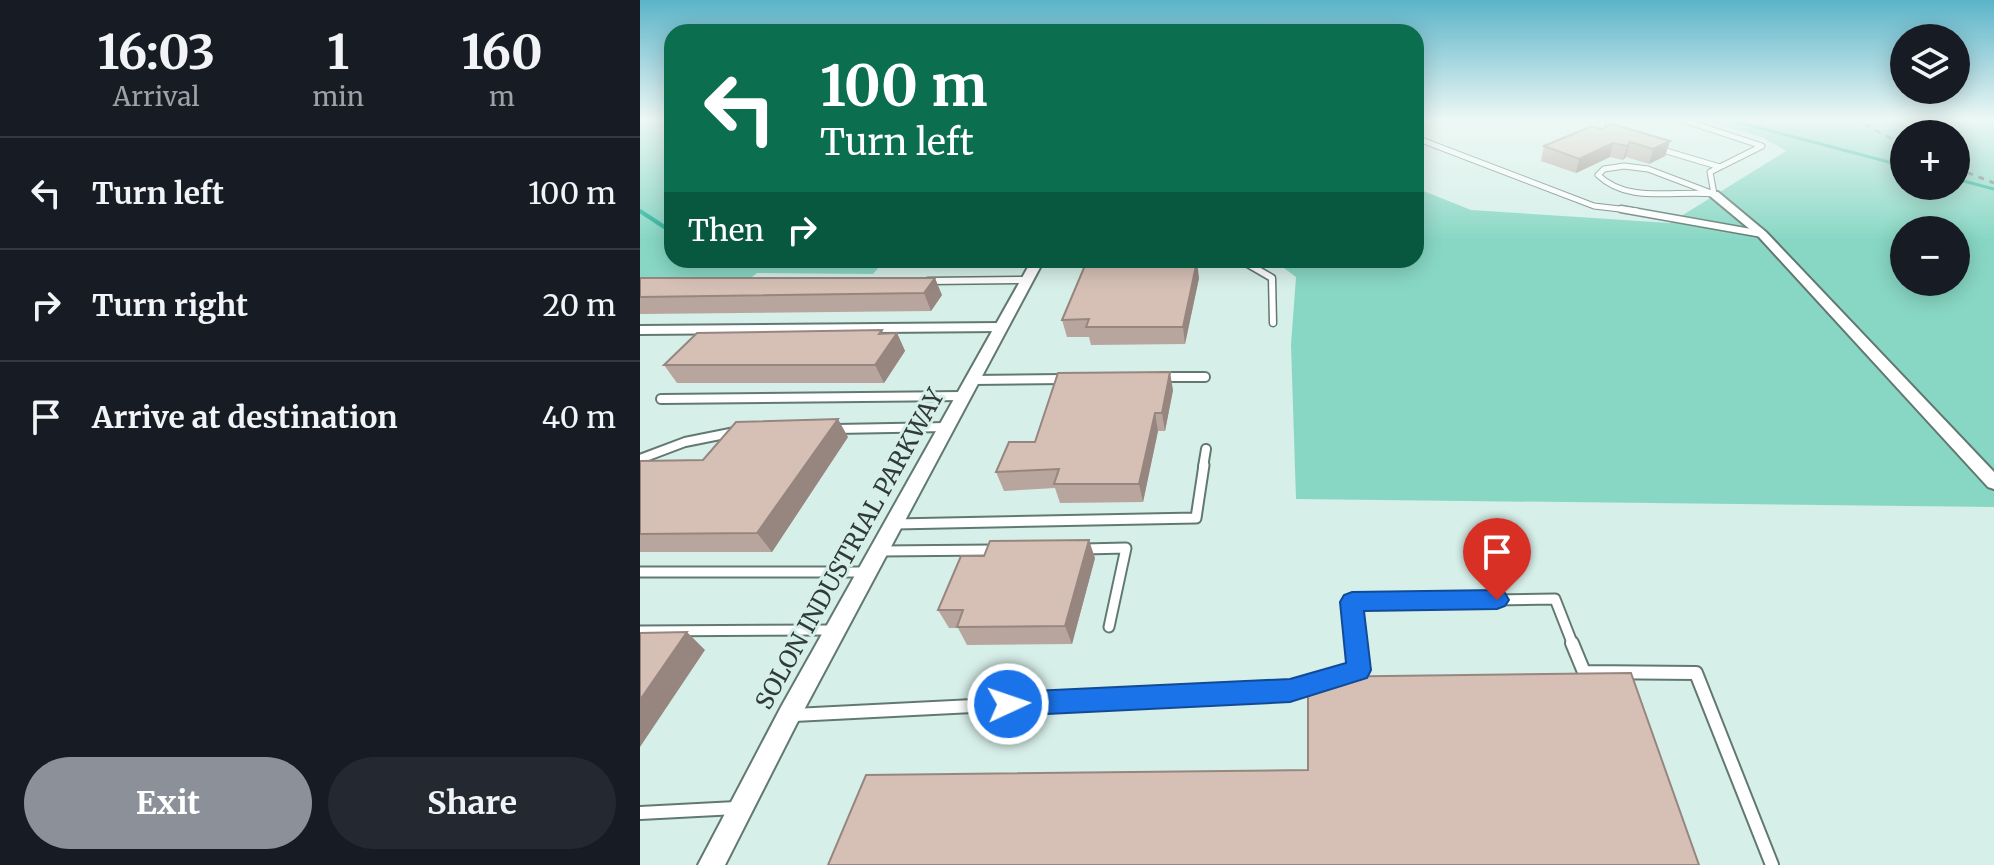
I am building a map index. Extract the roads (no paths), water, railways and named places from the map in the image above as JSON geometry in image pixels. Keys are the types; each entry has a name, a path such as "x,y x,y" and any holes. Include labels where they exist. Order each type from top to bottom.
{"street":[{"path":"1714,194 1762,234 1994,483"},
{"name":"SOLON INDUSTRIAL PARKWAY","path":"711,865 789,715 1034,268"}],"lane":[{"path":"1472,159 1594,206 1657,214 1762,234"},
{"path":"1694,159 1720,167"},
{"path":"1714,194 1710,172 1735,159"},
{"path":"1624,166 1648,169 1714,194 1684,191 1625,193 1606,185 1598,175 1604,169 1624,166"},
{"path":"1255,268 1272,278 1273,323"},
{"path":"918,281 1027,280"},
{"path":"640,330 1001,327"},
{"path":"1143,377 1205,377"},
{"path":"661,399 968,388 1071,379"},
{"path":"822,429 947,427"},
{"path":"640,459 699,438 744,431"},
{"path":"894,524 1196,518 1206,449"},
{"path":"1080,549 1126,548 1109,627"},
{"path":"879,551 1003,550"},
{"path":"640,572 867,572"},
{"path":"789,715 1290,690 1359,670 1352,602 1555,599 1584,672 1696,673 1772,865"},
{"path":"640,631 836,630"},
{"path":"640,813 741,808"}],"waterway":[{"path":"1879,159 1890,162"},
{"path":"1970,183 1994,189"},
{"path":"640,211 664,227"}],"railway":[{"path":"1970,174 1994,183"}]}
